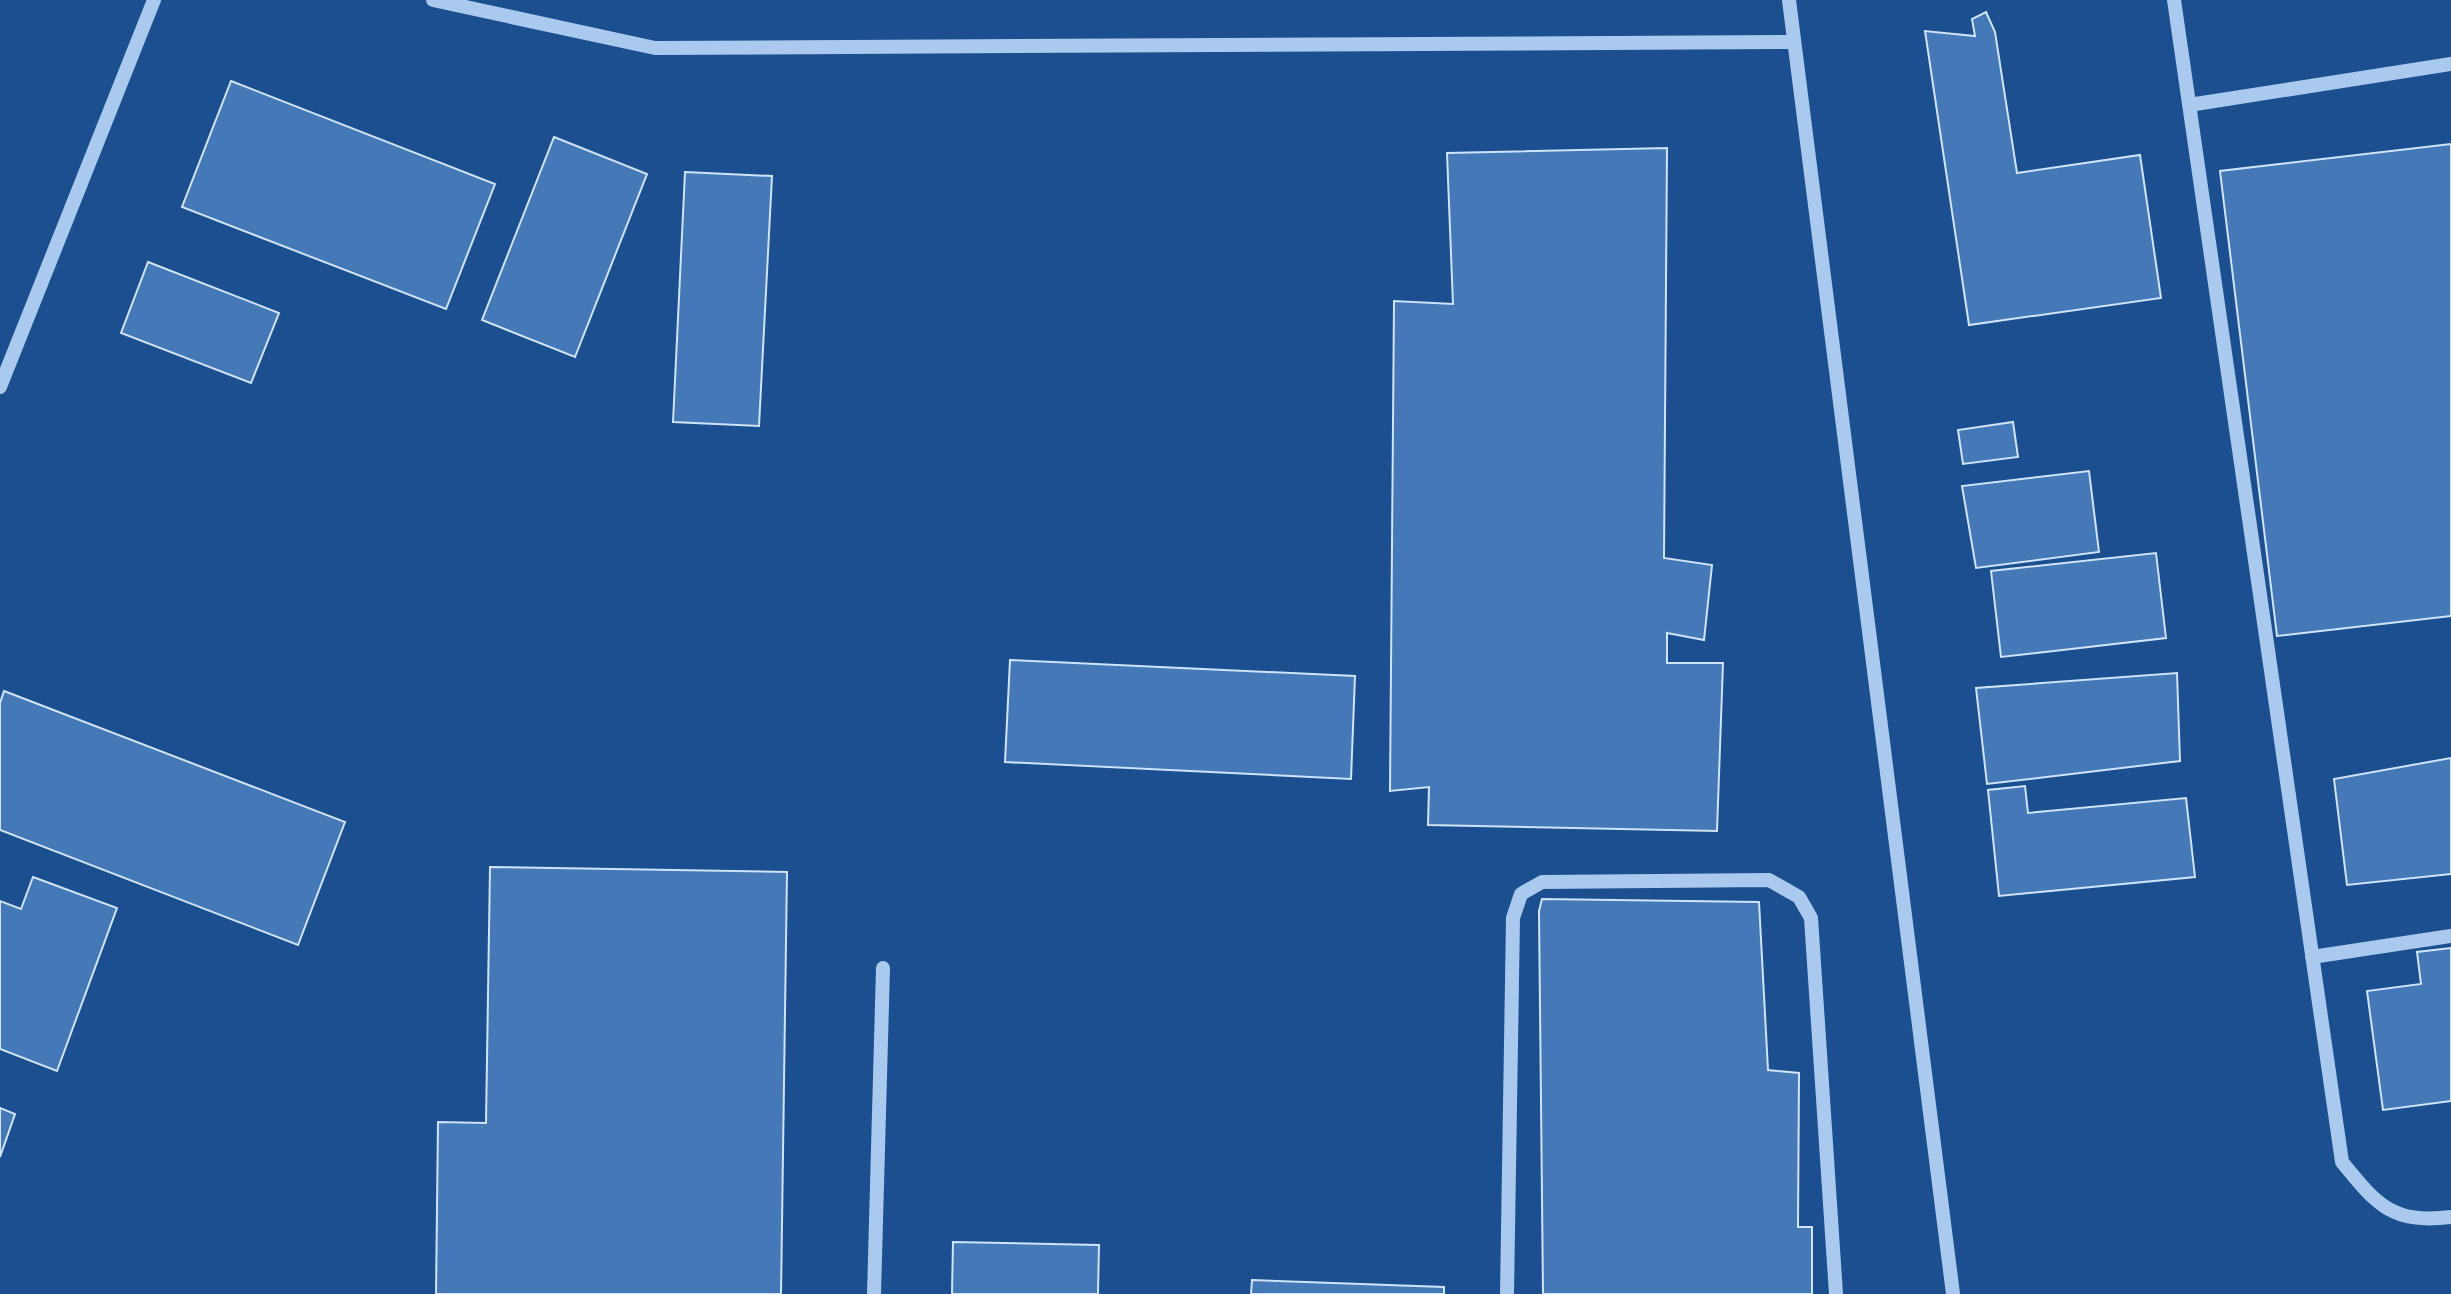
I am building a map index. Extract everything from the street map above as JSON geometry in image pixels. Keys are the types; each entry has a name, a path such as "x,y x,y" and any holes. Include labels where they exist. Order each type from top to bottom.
{"street":[{"path":"0,387 154,0"},
{"path":"433,0 655,48 1793,42"},
{"path":"1789,0 1953,1294"},
{"path":"2174,0 2342,1162 2366,1191 2398,1217 2451,1217"},
{"path":"2189,105 2451,64"},
{"path":"1507,1294 1513,918 1521,894 1542,882 1754,880 1769,880 1799,897 1811,918 1836,1294"},
{"path":"2312,957 2451,936"},
{"path":"874,1294 883,968"}],"building":[{"path":"1986,12 1995,32 2017,173 2140,155 2161,298 1969,325 1925,31 1975,36 1972,19"},
{"path":"231,81 495,184 446,309 182,207"},
{"path":"554,137 647,174 575,357 482,320"},
{"path":"2451,144 2451,616 2277,636 2220,171"},
{"path":"1667,148 1664,558 1712,565 1704,640 1667,633 1667,663 1723,663 1717,831 1428,825 1429,787 1390,791 1394,301 1453,304 1447,153"},
{"path":"685,172 772,176 759,426 673,422"},
{"path":"148,262 279,313 251,383 121,333"},
{"path":"2013,422 2018,457 1963,464 1958,430"},
{"path":"2089,471 2099,552 1976,568 1962,486"},
{"path":"2156,553 2166,638 2001,657 1991,571"},
{"path":"1010,660 1355,676 1351,779 1005,762"},
{"path":"2177,673 2180,761 1987,784 1976,688"},
{"path":"4,691 345,822 298,945 0,830 0,703"},
{"path":"2451,758 2451,874 2347,885 2334,779"},
{"path":"2025,786 2028,813 2186,798 2195,877 1999,896 1988,790"},
{"path":"490,867 787,872 781,1294 436,1294 438,1122 486,1123"},
{"path":"33,877 117,908 57,1071 0,1049 0,901 21,909"},
{"path":"1542,899 1759,902 1768,1070 1799,1073 1798,1227 1812,1227 1812,1294 1543,1294 1539,911"},
{"path":"2451,948 2451,1101 2383,1110 2367,991 2421,984 2417,952"},
{"path":"0,1108 15,1114 0,1157"},
{"path":"953,1242 1099,1245 1098,1294 952,1294"},
{"path":"1252,1280 1444,1287 1444,1294 1251,1294"}]}
